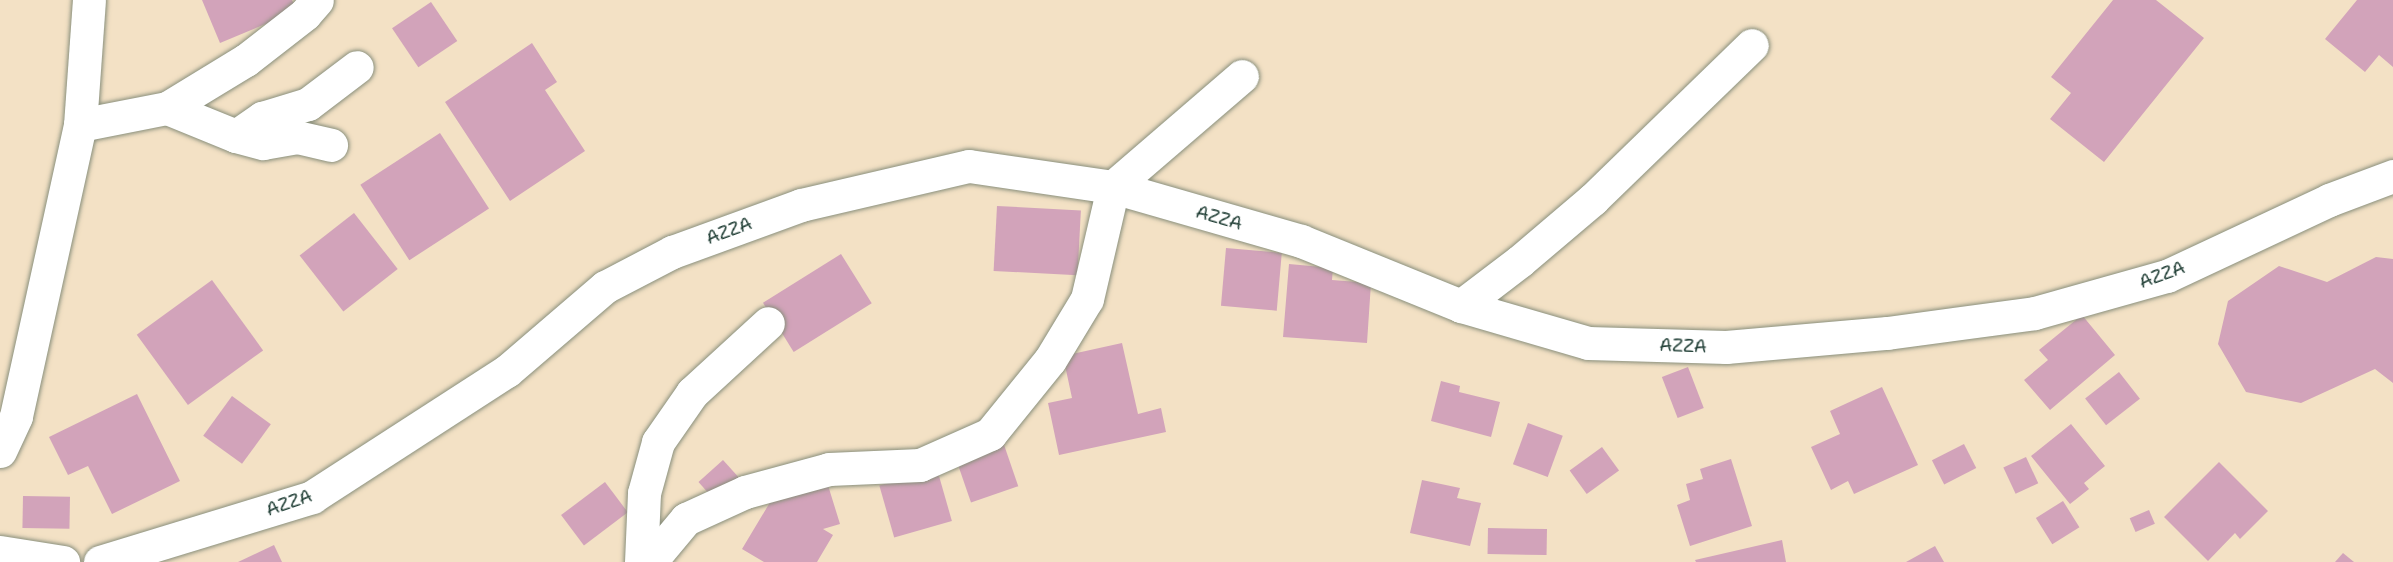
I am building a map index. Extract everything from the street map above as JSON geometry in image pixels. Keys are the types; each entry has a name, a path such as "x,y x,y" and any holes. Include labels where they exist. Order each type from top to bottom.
{"street":[{"path":"0,451 16,416 80,124 89,0"},
{"path":"80,124 167,108 246,60 306,14 317,0"},
{"path":"1461,306 1520,261 1593,199 1752,45"},
{"path":"236,136 262,117 309,104 357,67"},
{"path":"650,562 686,519 745,492 829,469 920,465 990,434 1050,360 1087,299 1113,187 1242,76"},
{"path":"167,108 236,136 263,143 297,137 332,145"},
{"name":"AZZA","path":"100,562 312,497 507,371 605,287 672,252 801,205 969,166 1113,187 1301,241 1461,306 1588,343 1726,347 1887,333 2035,313 2167,276 2329,200 2393,177"},
{"path":"640,562 644,493 658,442 692,393 768,323"},
{"path":"0,552 63,562"}],"building":[{"path":"202,0 292,0 297,11 220,43"},
{"path":"2113,0 2156,0 2204,38 2104,162 2050,119 2071,93 2051,77"},
{"path":"2357,0 2393,0 2393,67 2379,55 2365,72 2325,39"},
{"path":"431,2 457,41 418,67 392,28"},
{"path":"532,43 557,82 545,90 585,151 510,201 445,102"},
{"path":"440,133 489,208 409,260 360,185"},
{"path":"997,206 1081,210 1077,275 994,271"},
{"path":"354,213 398,269 343,311 300,255"},
{"path":"1226,248 1282,253 1277,311 1221,306"},
{"path":"841,254 872,303 794,352 763,303"},
{"path":"2376,257 2393,259 2393,383 2375,369 2301,403 2246,392 2218,344 2228,301 2279,266 2327,282"},
{"path":"1289,264 1333,268 1332,280 1371,283 1367,343 1283,337"},
{"path":"212,280 263,350 188,405 137,335"},
{"path":"2082,315 2115,355 2050,410 2024,380 2048,360 2039,350"},
{"path":"1122,343 1138,414 1161,408 1166,432 1059,455 1048,403 1072,398 1063,356"},
{"path":"1688,367 1704,408 1678,418 1662,377"},
{"path":"2119,372 2140,399 2106,425 2085,398"},
{"path":"1441,381 1460,386 1459,392 1500,402 1491,437 1431,421"},
{"path":"1882,387 1918,465 1854,494 1848,481 1831,490 1811,447 1840,434 1830,411"},
{"path":"137,394 180,481 112,514 88,466 68,475 49,437"},
{"path":"232,396 271,424 242,464 203,436"},
{"path":"1528,423 1563,436 1548,477 1513,464"},
{"path":"2071,424 2105,466 2084,483 2089,489 2070,504 2031,456"},
{"path":"1002,439 1018,486 971,503 955,455"},
{"path":"1964,444 1976,468 1944,484 1932,460"},
{"path":"1602,447 1619,470 1587,494 1570,471"},
{"path":"2026,457 2038,483 2016,494 2003,468"},
{"path":"1731,459 1752,526 1690,546 1677,505 1690,500 1686,484 1703,479 1700,469"},
{"path":"723,460 741,480 717,502 698,482"},
{"path":"2219,462 2268,511 2240,539 2235,533 2208,561 2164,517"},
{"path":"937,469 952,521 894,537 879,486"},
{"path":"1422,480 1460,488 1457,498 1481,503 1470,546 1410,533"},
{"path":"605,482 628,512 584,545 561,515"},
{"path":"827,482 840,524 823,529 833,535 817,562 764,562 742,549 772,499"},
{"path":"23,496 70,497 69,529 22,528"},
{"path":"2063,501 2079,527 2052,544 2036,518"},
{"path":"2149,510 2155,524 2136,532 2130,518"},
{"path":"1488,528 1547,529 1547,555 1488,554"},
{"path":"1782,540 1786,562 1696,562 1695,560"},
{"path":"274,545 282,562 238,562"},
{"path":"1935,546 1944,562 1906,562"},
{"path":"2343,553 2354,562 2335,562"}]}
